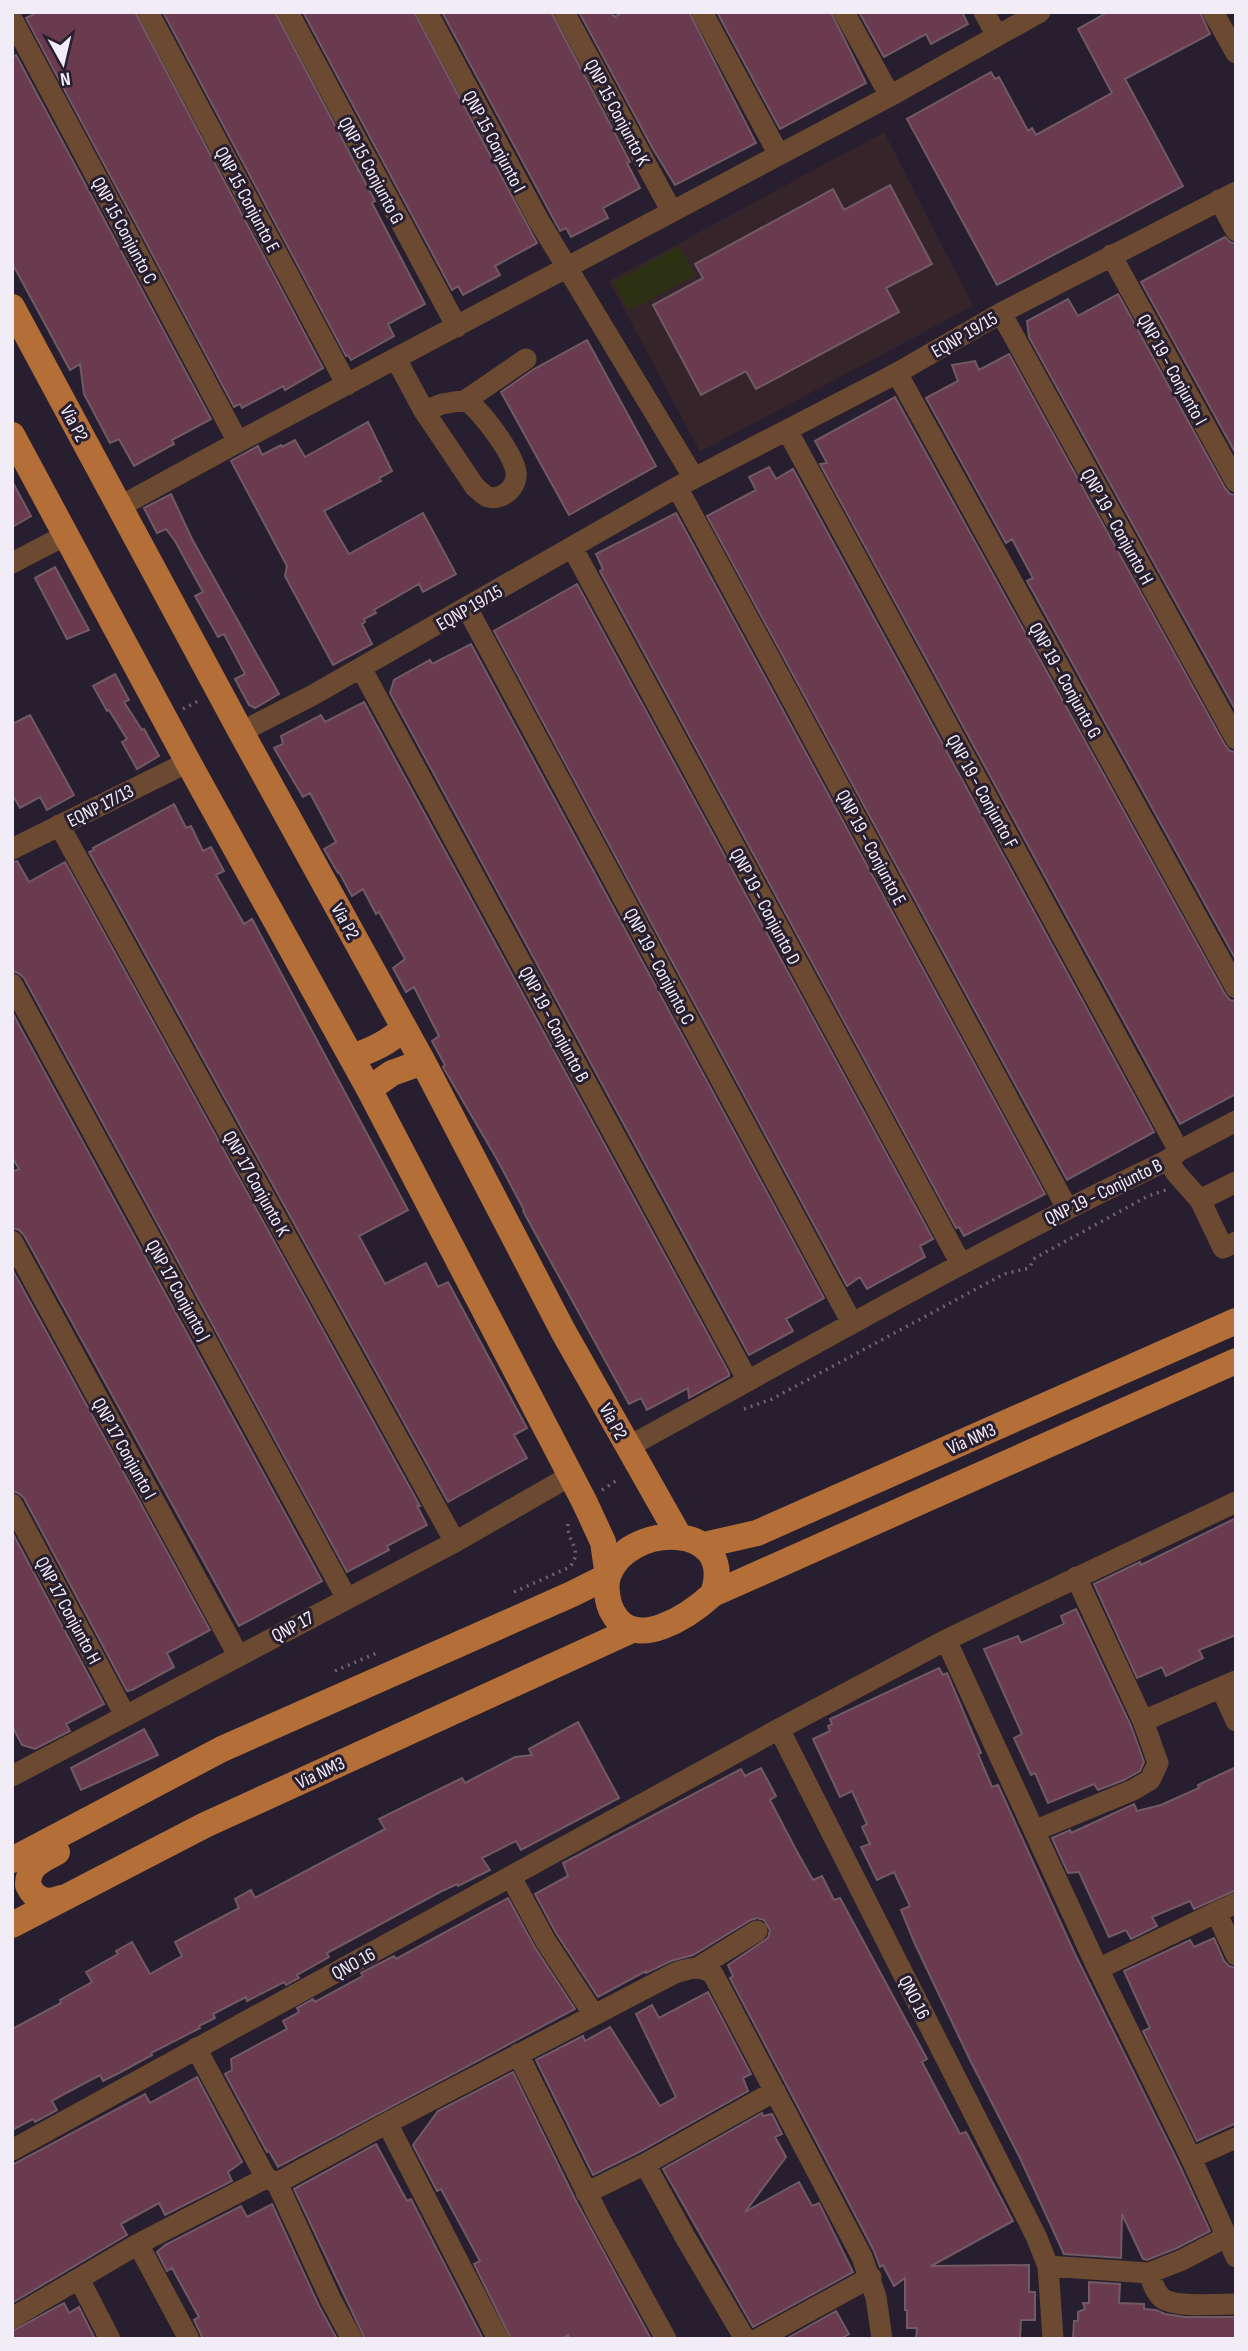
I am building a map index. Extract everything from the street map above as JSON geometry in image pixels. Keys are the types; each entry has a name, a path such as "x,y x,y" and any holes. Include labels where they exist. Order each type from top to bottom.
{"main road":[{"name":"Via P2","path":"12,307 218,690 423,1062 563,1331 634,1457 691,1540"},
{"path":"12,435 188,762 352,1057 584,1501 603,1542 608,1576 610,1607 616,1618 632,1630 647,1631 669,1624 696,1610 713,1594 717,1575 715,1560 691,1540 659,1537 637,1545 620,1557 608,1576 222,1749 12,1860"},
{"path":"352,1057 393,1039 404,1028"},
{"path":"369,1089 392,1073 423,1062"},
{"name":"Via NM3","path":"691,1540 757,1533 1236,1321"},
{"name":"Via NM3","path":"713,1594 1236,1361"},
{"name":"Via NM3","path":"12,1925 205,1825 632,1630"},
{"path":"61,1898 45,1902 31,1893 28,1877 35,1864 162,1796 222,1749"}],"street":[{"name":"QNP 15 Conjunto E","path":"148,12 347,385"},
{"name":"QNP 15 Conjunto G","path":"288,12 457,327"},
{"name":"QNP 15 Conjunto I","path":"426,12 514,176 568,268"},
{"name":"QNP 15 Conjunto K","path":"564,12 671,212"},
{"path":"702,12 779,155"},
{"path":"844,12 890,96"},
{"path":"984,12 997,36"},
{"path":"119,507 890,96 1040,12"},
{"path":"1213,12 1236,53"},
{"name":"QNP 15 Conjunto C","path":"12,19 238,442"},
{"path":"1227,196 1236,231"},
{"name":"EQNP 19/15","path":"241,732 361,668 686,482 897,373 1001,313 1227,196"},
{"name":"QNP 19 - Conjunto I","path":"1111,256 1236,482"},
{"path":"568,268 686,482"},
{"name":"QNP 19 - Conjunto H","path":"1001,313 1236,739"},
{"path":"396,359 424,411 475,487 486,496 503,496 511,490 516,480 516,470 499,437 466,400"},
{"path":"424,411 442,404 466,400 526,359"},
{"name":"QNP 19 - Conjunto G","path":"897,373 1236,988"},
{"name":"QNP 19 - Conjunto F","path":"787,430 1223,1248 1236,1242"},
{"name":"QNP 19 - Conjunto E","path":"686,482 1067,1208"},
{"path":"12,563 66,535"},
{"name":"QNP 19 - Conjunto D","path":"572,547 961,1264"},
{"name":"QNP 19 - Conjunto C","path":"467,608 852,1323"},
{"name":"QNP 19 - Conjunto B","path":"361,668 748,1381"},
{"name":"EQNP 17/13","path":"12,849 188,762"},
{"name":"QNP 17 Conjunto K","path":"59,825 455,1542"},
{"name":"QNP 17 Conjunto J","path":"12,984 346,1597"},
{"name":"QNP 19 - Conjunto B","path":"634,1457 748,1381 961,1264 1236,1121"},
{"path":"1193,1192 1236,1182"},
{"name":"QNP 17 Conjunto I","path":"12,1241 238,1655"},
{"name":"QNP 17","path":"15,1768 125,1715 455,1542 570,1476"},
{"name":"QNO 16","path":"12,2150 946,1640 1236,1502"},
{"name":"QNP 17 Conjunto H","path":"12,1504 125,1715"},
{"path":"1034,1831 1133,1790 1150,1780 1158,1763 1143,1721 1076,1577"},
{"path":"946,1640 1098,1969 1191,2158 1236,2257"},
{"path":"1143,1721 1228,1684 1236,1721"},
{"name":"QNO 16","path":"779,1729 1020,2202 1048,2266 1053,2339"},
{"path":"511,1877 545,1940 594,2015"},
{"path":"1098,1969 1236,1903"},
{"path":"1216,1912 1236,1955"},
{"path":"12,2318 138,2244 387,2123 675,1973 699,1967 757,1931"},
{"path":"699,1967 713,1973 871,2277 882,2339"},
{"path":"195,2048 272,2180 352,2339"},
{"path":"518,2054 586,2193 666,2339"},
{"path":"586,2193 645,2164 775,2091"},
{"path":"387,2123 498,2339"},
{"path":"1191,2158 1236,2138"},
{"path":"645,2164 744,2339"},
{"path":"1048,2266 1149,2273 1182,2260 1226,2237"},
{"path":"138,2244 189,2339"},
{"path":"1149,2273 1154,2288 1164,2300 1176,2303 1236,2304"},
{"path":"758,2339 871,2277"},
{"path":"79,2279 110,2339"}],"path":[{"path":"165,718 218,690"},
{"path":"733,1412 772,1399 1004,1274 1029,1268 1035,1258 1148,1196 1193,1192"},
{"path":"507,1595 570,1567 576,1553 567,1531 572,1515 634,1457"},
{"path":"329,1674 385,1649"}],"shaded area":[{"path":"884,132 973,306 700,452 609,281"}],"green space":[{"path":"679,246 695,275 629,311 613,282"}],"building":[{"path":"38,12 135,12 323,368 285,390 283,386 242,408 240,404 234,407 26,18"},
{"path":"163,12 275,12 375,201 372,203 425,304 388,324 394,336 351,360 346,356"},
{"path":"303,12 414,12 537,243 495,266 500,275 463,295 458,286 452,290"},
{"path":"442,12 551,12 630,162 627,163 640,188 603,208 608,218 571,237 566,228 560,231"},
{"path":"579,12 612,12 614,17 624,12 689,12 756,143 675,185"},
{"path":"717,12 831,12 866,83 780,129"},
{"path":"859,12 962,12 968,24 931,44 926,34 884,57"},
{"path":"1108,12 1200,12 1210,34 1125,79 1183,186 997,285 907,119 991,72 995,79 999,77 1028,131 1032,128 1036,135 1112,93 1078,29"},
{"path":"16,55 211,419 172,440 174,444 134,466 119,439 110,443 84,394 80,364 70,370 12,263 12,57"},
{"path":"890,185 932,264 886,288 899,312 756,389 746,371 701,395 653,305 703,278 695,264 833,189 844,210"},
{"path":"1225,237 1236,244 1236,454 1141,282"},
{"path":"1118,294 1225,488 1230,494 1236,495 1236,711 1029,337 1027,321 1068,299 1078,316"},
{"path":"587,340 656,466 569,515 501,392 534,369"},
{"path":"1009,354 1225,745 1230,751 1236,752 1236,960 1027,581 1033,578 1012,539 1006,543 926,398 958,381 952,365 975,361 979,370"},
{"path":"895,397 1225,994 1230,1000 1236,1001 1236,1094 1180,1124 820,464 827,463 815,441"},
{"path":"368,422 392,471 379,478 381,481 324,511 349,554 423,513 456,574 423,592 419,584 374,610 376,613 364,619 362,624 372,644 333,665 285,576 287,566 231,461 258,446 262,455 295,440 305,457"},
{"path":"769,467 776,479 793,469 1154,1132 1067,1180 707,516 756,490 749,477"},
{"path":"12,481 31,516 12,527"},
{"path":"171,494 192,539 279,694 255,708 249,705 235,679 245,674 224,634 218,637 195,596 203,592 175,541 166,529 157,533 144,508"},
{"path":"676,513 1045,1194 964,1236 959,1227 956,1228 600,571 603,569 596,554"},
{"path":"55,567 89,630 67,639 35,578"},
{"path":"577,584 933,1239 920,1246 925,1257 867,1289 860,1277 847,1286 494,631"},
{"path":"471,644 824,1298 786,1319 793,1331 749,1355 390,693 394,680 430,660 432,664"},
{"path":"115,674 129,700 124,702 159,756 137,769 122,742 127,739 93,686"},
{"path":"364,702 729,1373 729,1376 689,1398 688,1388 647,1410 641,1398 629,1404 498,1161 443,1067 445,1065 432,1041 439,1036 414,987 406,992 393,968 405,959 363,889 352,896 324,849 336,842 310,793 303,797 274,748 283,744 281,736 321,715 325,722"},
{"path":"30,715 74,795 47,810 40,797 20,808 12,794 12,724"},
{"path":"174,804 186,828 191,826 203,851 211,847 224,871 216,875 244,924 252,919 408,1210 359,1236 385,1284 426,1263 438,1287 448,1282 527,1428 514,1435 527,1458 448,1502 89,852"},
{"path":"17,861 29,882 65,862 420,1506 417,1506 427,1525 387,1546 389,1550 347,1572 24,978 12,971 12,862"},
{"path":"12,1012 322,1581 239,1626 24,1235 12,1228 12,1172 19,1169 12,1157"},
{"path":"12,1269 210,1630 167,1653 174,1667 132,1690 127,1691 24,1498 12,1491"},
{"path":"1236,1518 1236,1635 1199,1650 1203,1658 1166,1676 1162,1667 1137,1678 1094,1584 1140,1562 1141,1565"},
{"path":"12,1532 104,1704 66,1724 70,1731 35,1749 22,1745 12,1726"},
{"path":"1076,1609 1131,1726 1144,1762 1140,1771 1124,1780 1098,1790 1094,1784 1048,1803 1035,1773 1031,1775 1014,1738 1022,1734 984,1649 1018,1636 1021,1643 1064,1624 1061,1616"},
{"path":"939,1668 943,1675 947,1673 981,1753 978,1754 992,1787 998,1785 1074,1952 1210,2231 1147,2260 1143,2259 1122,2214 1121,2258 1064,2254 915,1944 901,1910 910,1906 894,1872 877,1880 861,1847 870,1844 862,1827 867,1824 852,1791 840,1797 813,1739 830,1731 830,1719"},
{"path":"578,1722 619,1798 521,1850 516,1841 482,1858 490,1870 440,1892 327,1953 329,1957 297,1975 299,1978 286,1985 284,1982 247,2001 246,1997 213,2014 215,2018 199,2026 200,2028 119,2073 103,2081 100,2075 68,2092 52,2101 57,2110 12,2130 12,2029 61,2003 60,2000 92,1982 86,1972 118,1954 116,1951 132,1942 150,1974 182,1956 175,1942 239,1908 235,1899 251,1890 255,1898 385,1829 379,1819 462,1778 465,1783 515,1757 532,1755 529,1749"},
{"path":"144,1729 158,1755 81,1790 71,1768"},
{"path":"1236,1767 1236,1890 1194,1909 1190,1901 1152,1917 1157,1926 1131,1939 1126,1930 1109,1937 1079,1872 1068,1873 1052,1838 1070,1830 1071,1833 1134,1804 1137,1811 1161,1805"},
{"path":"761,1768 776,1796 770,1800 795,1848 813,1880 822,1876 834,1900 840,1898 927,2059 922,2062 960,2134 966,2132 1013,2221 931,2266 1029,2265 1029,2292 1035,2292 1035,2320 1021,2320 1020,2339 916,2339 917,2328 907,2328 905,2278 894,2286 883,2265 880,2267 730,1978 733,1976 728,1965 768,1938 770,1930 764,1920 751,1920 693,1955 646,1971 598,1997 556,1933 535,1894 568,1876 563,1863 741,1769 745,1776"},
{"path":"508,1898 534,1946 575,2009 278,2167 269,2151 267,2152 225,2074 232,2070 231,2059 287,2029 283,2021 299,2012 297,2008 313,1999 315,2002 363,1976 361,1973 394,1956 396,1959"},
{"path":"1214,1938 1224,1961 1236,1968 1236,2123 1197,2141 1143,2031 1150,2028 1124,1971 1190,1940 1194,1947"},
{"path":"708,1992 751,2074 743,2078 748,2091 593,2175 536,2060 583,2036 585,2041 610,2027 660,2106 676,2097 636,2014 652,2005 659,2018"},
{"path":"513,2072 575,2199 651,2339 570,2339 568,2335 561,2339 511,2339 474,2264 480,2261 441,2189 437,2191 413,2145 438,2111"},
{"path":"197,2077 242,2162 228,2172 232,2181 165,2215 159,2203 121,2224 127,2235 12,2303 12,2165 145,2094 150,2103"},
{"path":"762,2113 763,2116 772,2114 782,2134 775,2137 786,2157 745,2212 799,2182 812,2206 819,2203 853,2272 753,2327 663,2169"},
{"path":"376,2144 407,2201 411,2199 483,2339 365,2339 294,2189"},
{"path":"272,2204 337,2339 203,2339 194,2320 199,2317 172,2268 167,2271 157,2252 165,2245 241,2206 247,2217"},
{"path":"1089,2282 1120,2284 1119,2303 1144,2304 1144,2309 1165,2314 1185,2317 1236,2317 1236,2339 1073,2339 1074,2321 1078,2321 1078,2312 1085,2309 1083,2303 1089,2303"},
{"path":"64,2303 69,2313 79,2307 95,2339 12,2339 12,2331"},
{"path":"836,2311 849,2334 840,2339 786,2339"}]}
